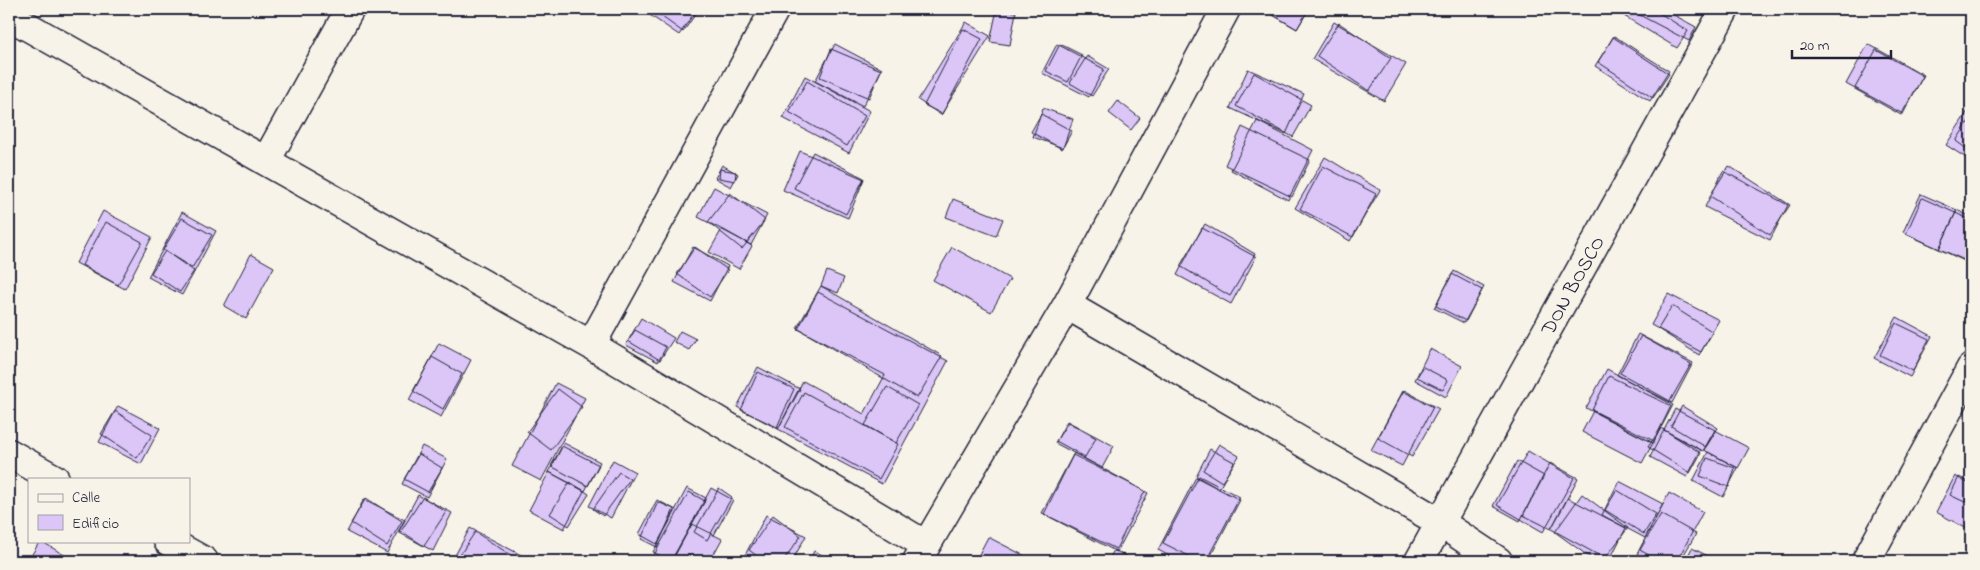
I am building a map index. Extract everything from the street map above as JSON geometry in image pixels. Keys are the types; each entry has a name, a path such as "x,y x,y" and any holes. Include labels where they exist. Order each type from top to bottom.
{"street":[{"path":"266,161 350,9"},
{"path":"592,345 775,9"},
{"path":"9,16 592,345 922,553 1067,304 1226,9"},
{"name":"DON BOSCO","path":"1419,561 1724,9"},
{"path":"1067,304 1441,523 1498,561"},
{"path":"1866,561 1971,368"},
{"path":"9,453 53,478"},
{"path":"170,542 204,561"}],"building":[{"path":"641,9 697,9 679,35"},
{"path":"651,9 699,9 683,32"},
{"path":"997,9 1016,12 1010,45 990,42"},
{"path":"1272,9 1301,9 1307,12 1297,29 1270,13"},
{"path":"1273,9 1301,9 1307,12 1297,29 1271,14"},
{"path":"1629,9 1653,9 1688,31 1677,48 1624,16"},
{"path":"1633,9 1663,9 1696,27 1689,41 1632,11"},
{"path":"966,22 990,36 941,115 918,100"},
{"path":"1334,22 1406,64 1384,101 1312,59"},
{"path":"1339,23 1391,58 1369,91 1317,56"},
{"path":"963,29 982,39 942,114 924,105"},
{"path":"1614,36 1669,71 1650,101 1595,66"},
{"path":"1613,37 1669,74 1653,98 1598,62"},
{"path":"835,44 882,69 863,106 815,81"},
{"path":"1057,44 1104,69 1089,97 1042,73"},
{"path":"1060,44 1082,55 1068,82 1046,71"},
{"path":"1868,44 1924,75 1901,115 1846,84"},
{"path":"831,49 881,70 869,98 820,77"},
{"path":"1876,50 1923,76 1903,114 1855,88"},
{"path":"1087,56 1109,69 1092,96 1070,83"},
{"path":"1248,69 1304,94 1286,134 1230,108"},
{"path":"1254,73 1311,105 1293,137 1236,106"},
{"path":"805,76 870,111 849,153 783,118"},
{"path":"807,81 865,116 847,146 789,112"},
{"path":"1118,101 1140,118 1131,130 1109,113"},
{"path":"1043,108 1073,119 1063,148 1033,137"},
{"path":"1968,111 1971,114 1971,161 1946,145"},
{"path":"1041,114 1072,131 1062,149 1031,132"},
{"path":"1971,118 1971,152 1956,141"},
{"path":"1257,121 1313,150 1288,200 1231,170"},
{"path":"1242,127 1310,160 1292,197 1225,165"},
{"path":"800,151 864,179 848,218 783,190"},
{"path":"813,152 864,178 846,214 794,188"},
{"path":"1325,157 1380,190 1350,241 1295,208"},
{"path":"722,165 738,174 731,187 715,178"},
{"path":"1323,166 1376,194 1353,237 1300,209"},
{"path":"1729,166 1790,205 1770,235 1710,196"},
{"path":"720,169 736,172 735,181 719,178"},
{"path":"1723,171 1788,205 1770,240 1705,207"},
{"path":"714,187 767,215 751,245 698,217"},
{"path":"730,193 765,220 742,249 708,222"},
{"path":"1921,194 1957,210 1939,249 1903,232"},
{"path":"1922,198 1971,220 1971,263 1906,234"},
{"path":"953,199 1003,219 996,236 946,217"},
{"path":"1957,210 1971,217 1971,264 1939,249"},
{"path":"103,211 152,237 125,289 76,263"},
{"path":"182,212 216,231 182,295 148,277"},
{"path":"182,218 212,235 192,268 163,250"},
{"path":"106,222 142,242 118,285 82,265"},
{"path":"1205,224 1255,254 1230,296 1180,266"},
{"path":"1202,228 1256,257 1231,304 1177,275"},
{"path":"722,229 752,246 739,269 709,252"},
{"path":"693,247 728,266 710,301 674,282"},
{"path":"695,247 728,270 710,297 677,274"},
{"path":"952,247 1010,279 991,312 933,280"},
{"path":"165,251 194,271 180,292 151,273"},
{"path":"251,254 274,267 246,319 224,306"},
{"path":"827,271 844,278 838,293 821,286"},
{"path":"1454,271 1484,287 1464,323 1434,308"},
{"path":"1452,274 1482,290 1466,321 1436,306"},
{"path":"821,286 942,356 917,398 797,328"},
{"path":"818,292 948,361 882,484 778,429 803,381 864,414 885,375 798,329"},
{"path":"1668,294 1719,320 1701,352 1651,325"},
{"path":"1672,306 1713,332 1699,355 1658,329"},
{"path":"1897,317 1932,336 1910,377 1874,358"},
{"path":"641,318 674,338 660,360 628,341"},
{"path":"1896,323 1929,339 1913,371 1880,355"},
{"path":"635,330 666,347 658,362 626,345"},
{"path":"680,331 696,339 689,350 674,342"},
{"path":"1638,334 1693,363 1672,403 1617,375"},
{"path":"1641,336 1691,364 1670,401 1620,373"},
{"path":"439,343 471,360 441,417 409,400"},
{"path":"1430,349 1462,366 1446,397 1415,380"},
{"path":"432,357 462,374 443,409 413,391"},
{"path":"758,367 800,389 778,429 737,407"},
{"path":"1423,367 1448,380 1443,390 1417,377"},
{"path":"1607,369 1673,405 1653,443 1586,408"},
{"path":"758,372 794,389 777,427 741,410"},
{"path":"1609,376 1671,406 1654,441 1592,410"},
{"path":"556,383 585,398 541,481 512,466"},
{"path":"887,387 918,405 896,443 865,425"},
{"path":"558,389 582,407 551,450 527,432"},
{"path":"1404,390 1439,409 1412,457 1378,438"},
{"path":"1403,391 1433,407 1402,466 1371,450"},
{"path":"804,392 898,444 879,479 785,427"},
{"path":"118,406 160,428 141,464 99,442"},
{"path":"1682,406 1718,428 1706,447 1671,426"},
{"path":"1675,409 1715,430 1703,451 1664,430"},
{"path":"115,411 152,435 137,458 101,434"},
{"path":"1593,411 1653,443 1642,463 1582,432"},
{"path":"1067,421 1114,446 1102,468 1055,443"},
{"path":"1068,422 1096,438 1085,457 1056,441"},
{"path":"1661,428 1701,453 1690,473 1648,447"},
{"path":"1664,430 1701,450 1687,477 1650,457"},
{"path":"1715,430 1749,448 1738,468 1704,450"},
{"path":"564,443 600,462 585,491 549,472"},
{"path":"1219,444 1239,456 1222,482 1203,470"},
{"path":"422,446 447,459 427,497 402,484"},
{"path":"562,446 599,465 588,486 551,466"},
{"path":"1210,449 1234,462 1219,489 1196,476"},
{"path":"1528,451 1574,478 1543,532 1497,505"},
{"path":"1708,452 1738,468 1723,497 1693,481"},
{"path":"1074,453 1148,493 1117,552 1042,513"},
{"path":"419,454 442,468 428,492 404,479"},
{"path":"1073,455 1145,491 1116,549 1044,514"},
{"path":"1707,458 1735,468 1729,487 1700,476"},
{"path":"613,460 635,472 611,518 589,506"},
{"path":"1517,461 1544,476 1520,521 1493,506"},
{"path":"1550,463 1578,478 1551,529 1523,515"},
{"path":"549,472 584,491 564,529 529,510"},
{"path":"619,472 630,479 603,516 593,509"},
{"path":"1199,476 1240,497 1206,561 1199,561 1163,543"},
{"path":"1955,476 1971,485 1971,531 1936,512"},
{"path":"1196,477 1240,500 1208,561 1179,561 1158,550"},
{"path":"1959,477 1971,483 1971,505 1950,495"},
{"path":"1619,481 1663,504 1645,538 1602,515"},
{"path":"570,482 589,494 569,526 550,514"},
{"path":"687,488 706,498 671,561 653,552"},
{"path":"711,488 733,500 714,535 692,524"},
{"path":"719,488 732,497 707,540 694,532"},
{"path":"1617,490 1656,514 1644,534 1605,510"},
{"path":"689,492 705,501 671,561 666,561 654,555"},
{"path":"1669,493 1703,512 1677,561 1651,561 1637,554"},
{"path":"1582,494 1628,528 1603,561 1595,561 1555,532"},
{"path":"418,495 452,513 433,551 398,532"},
{"path":"423,497 446,512 424,546 401,531"},
{"path":"366,498 402,521 387,546 351,523"},
{"path":"1568,498 1626,528 1609,561 1551,529"},
{"path":"364,499 405,520 387,553 347,532"},
{"path":"657,500 676,510 657,544 639,534"},
{"path":"658,502 674,509 657,547 641,539"},
{"path":"1661,514 1696,534 1680,561 1659,561 1640,550"},
{"path":"766,515 806,536 792,561 752,561 744,557"},
{"path":"773,515 801,536 783,561 764,561 749,550"},
{"path":"692,524 722,539 710,561 678,561 673,559"},
{"path":"470,528 523,556 520,561 452,561"},
{"path":"475,532 520,561 456,561"},
{"path":"988,537 1025,556 1023,561 976,560"},
{"path":"39,542 43,542 74,561 28,561"},
{"path":"1692,548 1718,561 1685,561"},
{"path":"1114,550 1135,561 1108,561"},
{"path":"814,551 835,561 809,561"}]}
